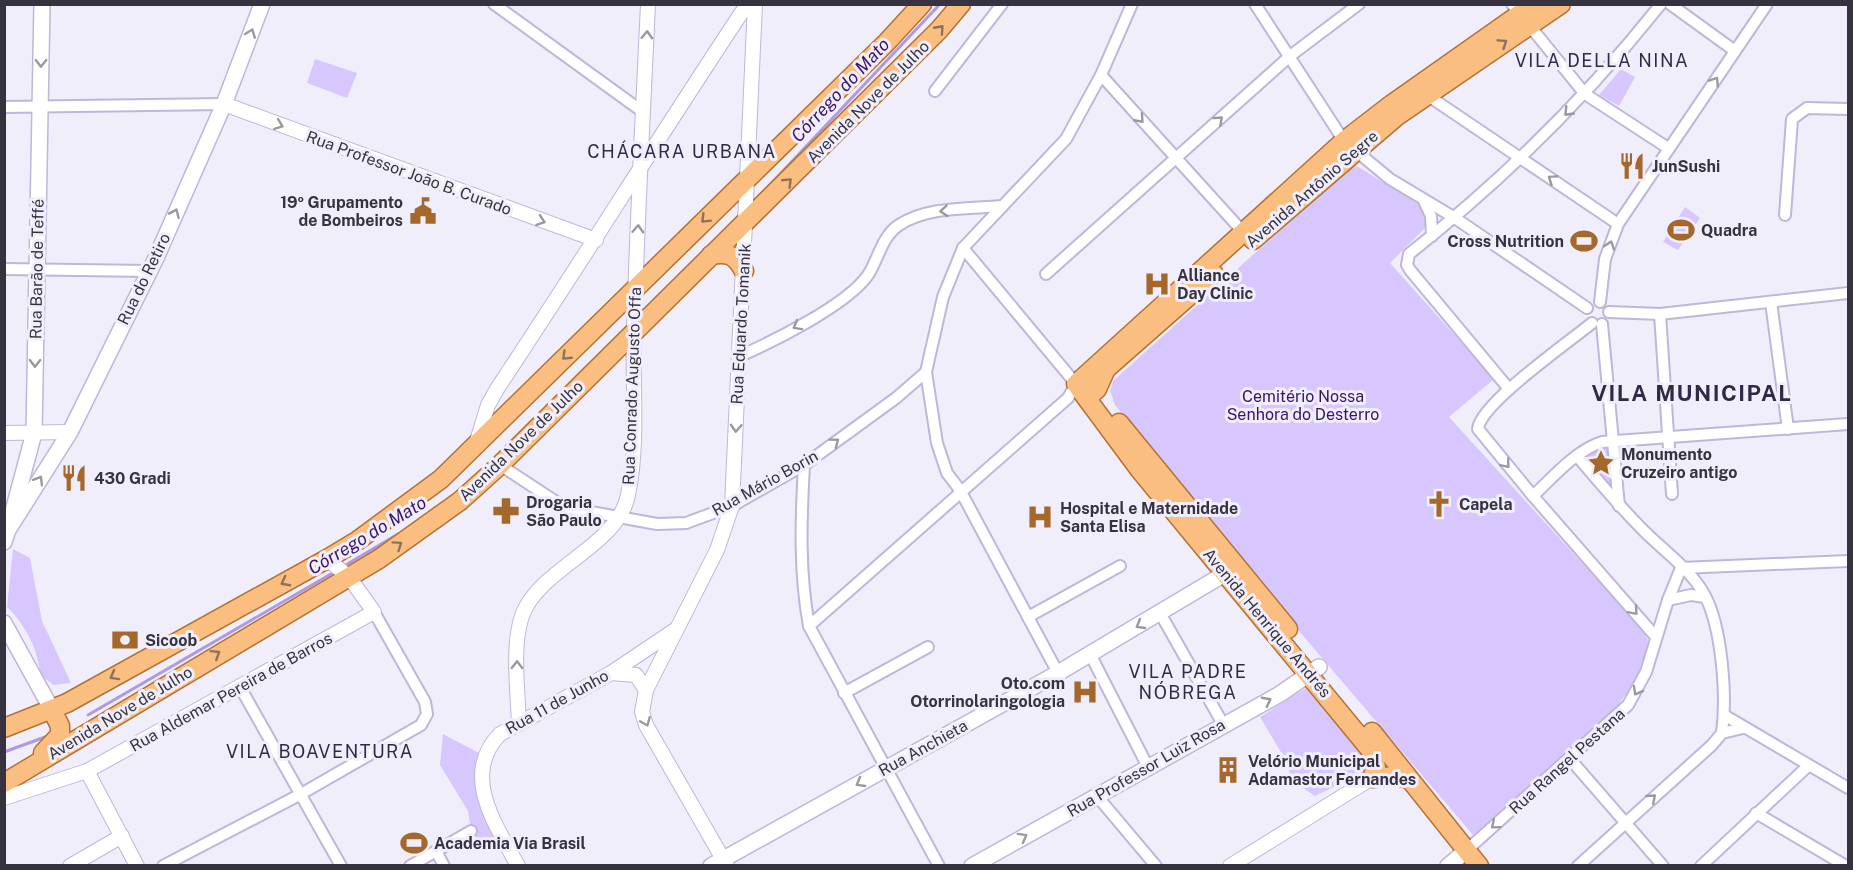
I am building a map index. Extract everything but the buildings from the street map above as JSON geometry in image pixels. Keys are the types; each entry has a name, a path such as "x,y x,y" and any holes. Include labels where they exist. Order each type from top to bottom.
{"main road":[{"name":"Rua Barão de Teffé","path":"6,536 34,433 42,4"},
{"name":"Rua do Retiro","path":"6,536 70,432 149,271 224,104 262,4"},
{"name":"Avenida Nove de Julho","path":"4,728 52,710 340,570 460,501 500,465 634,332 711,255 745,217 909,61 961,4"},
{"name":"Avenida Antônio Segre","path":"1072,391 1243,232 1349,146 1534,4"},
{"name":"Avenida Antônio Segre","path":"1092,394 1106,369 1349,146 1427,95 1519,15 1561,4"},
{"name":"Avenida Nove de Julho","path":"10,780 246,636 340,570 403,508 441,479 514,408 746,182 918,7"},
{"path":"711,255 730,254 736,258 744,271"},
{"name":"Avenida Henrique Andrés","path":"1072,391 1092,394 1110,411 1143,463 1226,573 1410,779 1479,866"},
{"name":"Avenida Henrique Andrés","path":"1143,463 1260,593 1373,753 1376,766 1372,778"},
{"path":"1226,573 1234,572 1260,593"},
{"name":"Rua Anchieta","path":"720,863 1058,673 1226,573"},
{"path":"5,624 60,726 56,742 10,780"},
{"name":"Rua Professor Luiz Rosa","path":"972,866 1315,671"},
{"path":"1372,778 1386,776 1410,779"},
{"name":"Rua Rangel Pestana","path":"1448,866 1467,850"}],"street":[{"path":"494,4 643,112"},
{"name":"Rua Conrado Augusto Offa","path":"620,518 628,495 632,458 634,332 648,4"},
{"path":"476,445 488,405 497,389 596,240 641,162 742,12 754,4"},
{"name":"Rua Eduardo Tomanik","path":"646,690 717,550 732,506 754,4"},
{"path":"935,91 1002,4"},
{"path":"1058,673 960,490 947,473 937,443 926,372 943,297 963,248 1066,139 1101,75 1132,4"},
{"path":"1255,4 1349,146 1424,201 1455,218 1587,308"},
{"path":"1046,274 1290,56 1359,4"},
{"path":"1509,389 1410,270 1407,265 1409,254 1455,218 1521,159 1612,65 1661,4"},
{"path":"1670,4 1735,51"},
{"path":"1600,302 1605,259 1618,224 1764,5"},
{"path":"1519,15 1585,94 1668,148"},
{"path":"1101,75 1243,232"},
{"path":"1427,95 1618,224"},
{"path":"4,107 224,104"},
{"name":"Rua Professor João B. Curado","path":"224,104 596,240"},
{"path":"1785,215 1792,119 1807,108 1848,109"},
{"path":"1424,201 1431,216 1432,236"},
{"path":"740,356 844,299 868,275 880,250 898,225 931,212 1002,206"},
{"name":"Avenida Henrique Andrés","path":"963,248 1072,391"},
{"path":"4,269 149,271"},
{"path":"1609,312 1660,314 1848,293"},
{"path":"1619,506 1597,324 1586,315 1587,308 1592,303 1600,302 1606,305 1609,312 1607,319 1597,324 1509,389 1481,416 1478,429 1656,637"},
{"path":"1771,302 1788,429"},
{"path":"1660,314 1672,494"},
{"name":"Rua Mário Borin","path":"500,465 564,507 657,524 686,524 732,506 804,465 896,398 926,372"},
{"path":"497,389 514,408"},
{"path":"809,626 1072,391"},
{"path":"1533,496 1590,446 1612,441 1848,424"},
{"path":"4,433 70,432"},
{"path":"1577,456 1619,506 1681,568 1706,597 1718,641 1724,716 1722,733 1712,745 1578,866"},
{"path":"804,465 801,556 803,590 809,626 939,866"},
{"path":"519,724 519,626 526,607 540,589 620,518"},
{"path":"1681,568 1848,561"},
{"path":"1028,617 1120,566"},
{"name":"Rua Rangel Pestana","path":"1467,850 1628,705 1642,680 1681,568"},
{"path":"163,866 301,794 421,725 427,714 425,702 374,612 340,570"},
{"path":"1668,600 1691,595 1706,597"},
{"name":"Rua Aldemar Pereira de Barros","path":"4,798 87,771 374,612"},
{"path":"1160,613 1223,724"},
{"name":"Rua 11 de Junho","path":"518,866 490,813 482,792 482,775 490,744 500,734 611,673 675,630"},
{"path":"844,693 928,647"},
{"path":"1090,654 1148,767"},
{"path":"611,673 636,675 646,690 642,712 646,725 720,863"},
{"path":"240,687 341,866"},
{"path":"1724,716 1848,788"},
{"path":"1722,733 1743,728"},
{"path":"1570,759 1663,866"},
{"path":"1701,866 1808,766"},
{"path":"87,771 137,866"},
{"path":"1230,866 1372,778"},
{"path":"1097,796 1156,866"},
{"path":"1756,813 1846,866"},
{"path":"410,866 471,831"},
{"path":"70,866 122,836"},
{"path":"436,851 444,866"}],"green space":[{"path":"315,59 357,73 347,98 307,83"},
{"path":"1621,69 1635,77 1619,106 1599,95"},
{"name":"Cemitério Nossa Senhora do Desterro","path":"1357,166 1437,216 1390,263 1494,379 1449,417 1643,630 1649,642 1636,680 1616,708 1473,835 1299,631 1115,405 1110,391 1113,381 1347,170"},
{"name":"Quadra","path":"1685,207 1700,218 1678,250 1663,242"},
{"path":"1609,445 1614,492 1583,457"},
{"path":"13,549 30,558 42,621 71,683 54,685 40,675 37,657 30,638 20,621 7,607"},
{"path":"1306,688 1314,688 1375,767 1315,796 1290,779 1288,764 1260,717"},
{"path":"443,734 481,754 479,802 501,839 485,849 471,831 468,811 440,765"}],"waterway":[{"name":"Córrego do Mato","path":"766,189 940,4"},
{"name":"Córrego do Mato","path":"486,466 503,450"},
{"name":"Córrego do Mato","path":"344,566 398,534"},
{"name":"Córrego do Mato","path":"88,715 336,571"},
{"name":"Córrego do Mato","path":"4,752 48,736"}],"place":[{"name":"JunSushi","path":"1632,166"},
{"name":"19º Grupamento de Bombeiros","path":"423,211"},
{"name":"Quadra","path":"1681,230"},
{"name":"Cross Nutrition","path":"1584,241"},
{"name":"Alliance Day Clinic","path":"1157,284"},
{"name":"Monumento Cruzeiro antigo","path":"1601,463"},
{"name":"430 Gradi","path":"74,478"},
{"name":"Capela","path":"1439,504"},
{"name":"Drogaria São Paulo","path":"506,511"},
{"name":"Hospital e Maternidade Santa Elisa","path":"1040,517"},
{"name":"Sicoob","path":"125,640"},
{"name":"Oto.com Otorrinolaringologia","path":"1085,692"},
{"name":"Velório Municipal Adamastor Fernandes","path":"1228,770"},
{"name":"Academia Via Brasil","path":"414,843"}],"district":[{"name":"VILA DELLA NINA","path":"1602,60"},
{"name":"CHÁCARA URBANA","path":"682,151"},
{"name":"VILA MUNICIPAL","path":"1692,393"},
{"name":"VILA PADRE NÓBREGA","path":"1188,681"},
{"name":"VILA BOAVENTURA","path":"320,751"}]}
